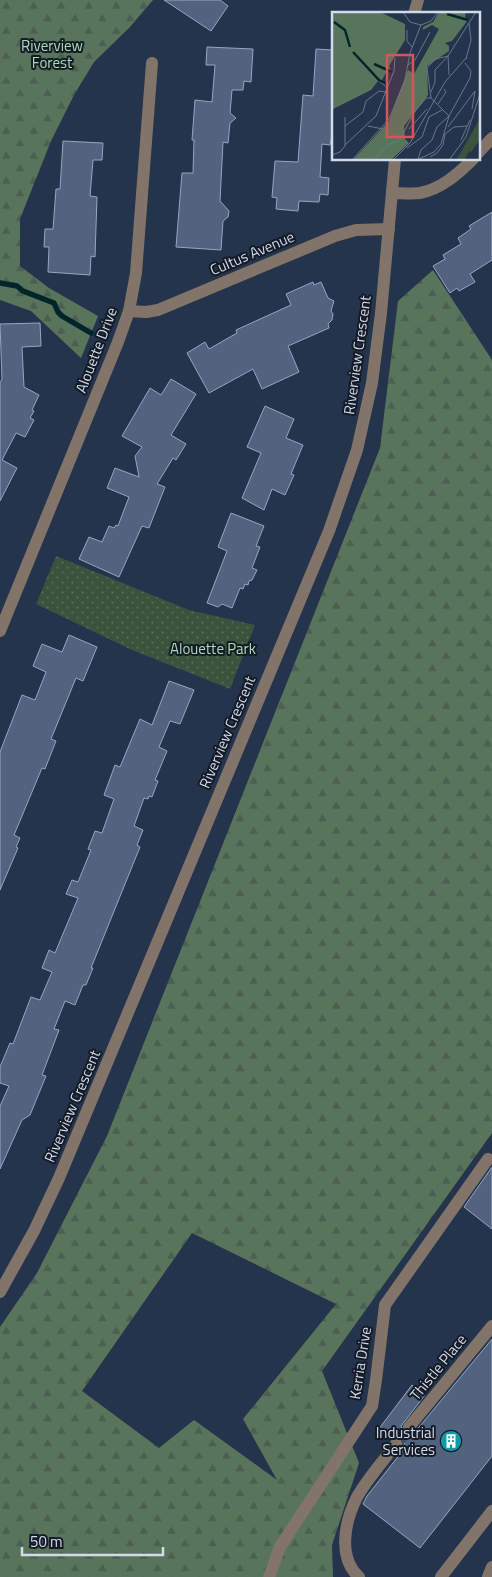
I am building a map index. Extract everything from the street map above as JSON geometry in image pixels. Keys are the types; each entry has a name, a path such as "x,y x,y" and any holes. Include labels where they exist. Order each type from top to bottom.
{"street":[{"name":"Alouette Drive","path":"0,631 129,311 136,273 152,63"},
{"path":"480,151 492,138"},
{"name":"Riverview Crescent","path":"0,1292 34,1230 62,1170 329,531 357,450 372,383 381,313 395,160"},
{"path":"392,193 418,193 431,190 452,178 472,160"},
{"name":"Cultus Avenue","path":"129,311 146,312 158,310 335,236 356,230 389,229"},
{"name":"Kerria Drive","path":"269,1577 280,1547 372,1406 385,1306 488,1159"},
{"name":"Thistle Place","path":"409,1427 492,1326"},
{"path":"359,1577 347,1558 346,1537 350,1516 358,1496 396,1444"},
{"path":"442,1577 492,1511"},
{"path":"488,1577 492,1567"}],"green space":[{"name":"Riverview Forest","path":"0,0 153,0 129,28 94,62 74,95 51,141 20,219 20,266 49,288 98,316 81,358 31,311 0,300"},
{"path":"433,270 492,360 492,1133 322,1371 359,1463 332,1545 333,1577 0,1577 0,1327 37,1273 107,1136 380,448 398,301","holes":["192,1233 336,1304 243,1419 277,1480 194,1420 159,1448 82,1391"]},
{"name":"Alouette Park","path":"56,556 189,610 255,625 230,689 132,650 36,604"}],"building":[{"path":"164,0 220,0 228,6 211,31"},
{"path":"207,47 253,49 251,82 244,81 243,90 232,90 230,113 236,118 230,123 228,143 223,142 220,201 229,211 228,217 223,221 221,250 176,247 182,173 193,173 194,140 192,140 195,100 212,102 215,65 206,65"},
{"path":"316,49 332,50 332,134 330,145 322,144 320,177 329,178 328,195 320,194 319,202 299,201 298,211 276,209 277,198 272,197 275,161 298,162 303,95 313,96"},
{"path":"63,141 103,143 102,160 93,160 90,196 97,197 95,257 91,256 90,275 48,272 49,247 44,247 45,229 53,229 56,189 60,189"},
{"path":"492,212 492,260 470,274 475,282 459,291 457,288 450,293 433,266 445,259 443,255 461,244 458,238 471,229 469,226"},
{"path":"313,282 314,285 321,282 328,298 334,301 331,311 333,314 332,320 328,324 329,328 288,346 299,372 262,389 253,369 209,393 187,353 205,342 209,349 237,333 236,330 291,305 286,294"},
{"path":"40,323 41,346 22,347 24,387 39,395 30,418 34,420 25,437 16,433 2,460 17,468 0,501 0,383 2,379 0,324"},
{"path":"171,379 196,394 171,435 186,444 176,460 173,458 157,484 165,487 149,528 142,526 119,577 79,559 89,537 102,542 109,526 114,528 116,525 118,526 129,497 107,488 115,468 139,477 135,456 142,447 122,436 150,388 161,395"},
{"path":"265,406 294,419 286,438 303,445 291,474 294,475 285,495 272,489 264,510 242,498 261,453 247,447"},
{"path":"231,513 264,526 256,546 260,547 252,568 257,570 248,585 245,584 243,589 240,588 232,608 222,604 218,607 207,603 227,551 218,547"},
{"path":"69,635 97,647 83,681 76,678 51,739 56,741 45,769 42,768 14,835 20,838 16,847 18,848 0,890 0,752 22,695 35,700 46,672 33,666 42,644 62,652"},
{"path":"169,681 194,690 180,724 170,721 159,747 167,751 155,780 158,781 152,797 144,798 134,826 143,830 137,845 140,847 91,968 93,968 86,985 83,985 75,1005 65,1001 54,1029 59,1030 42,1075 46,1076 30,1115 22,1120 0,1169 0,1106 9,1086 0,1083 0,1067 10,1043 13,1044 31,997 40,1000 52,972 42,968 49,950 55,953 78,898 66,894 72,880 78,882 91,850 88,849 95,831 102,833 114,799 104,795 115,765 120,767 140,719 152,725"},
{"path":"492,1167 492,1229 464,1207"},
{"name":"Industrial Services","path":"492,1339 492,1456 420,1548 363,1504 367,1496 404,1449 404,1441 401,1437 393,1436 390,1439 378,1430 412,1385 425,1395 401,1426 407,1435 415,1432"}],"waterway":[{"path":"0,283 17,286 23,291 54,303 62,316 91,333"}],"tunnel":[{"path":"396,1444 409,1427"}],"place":[{"name":"Industrial Services","path":"451,1441"}]}
